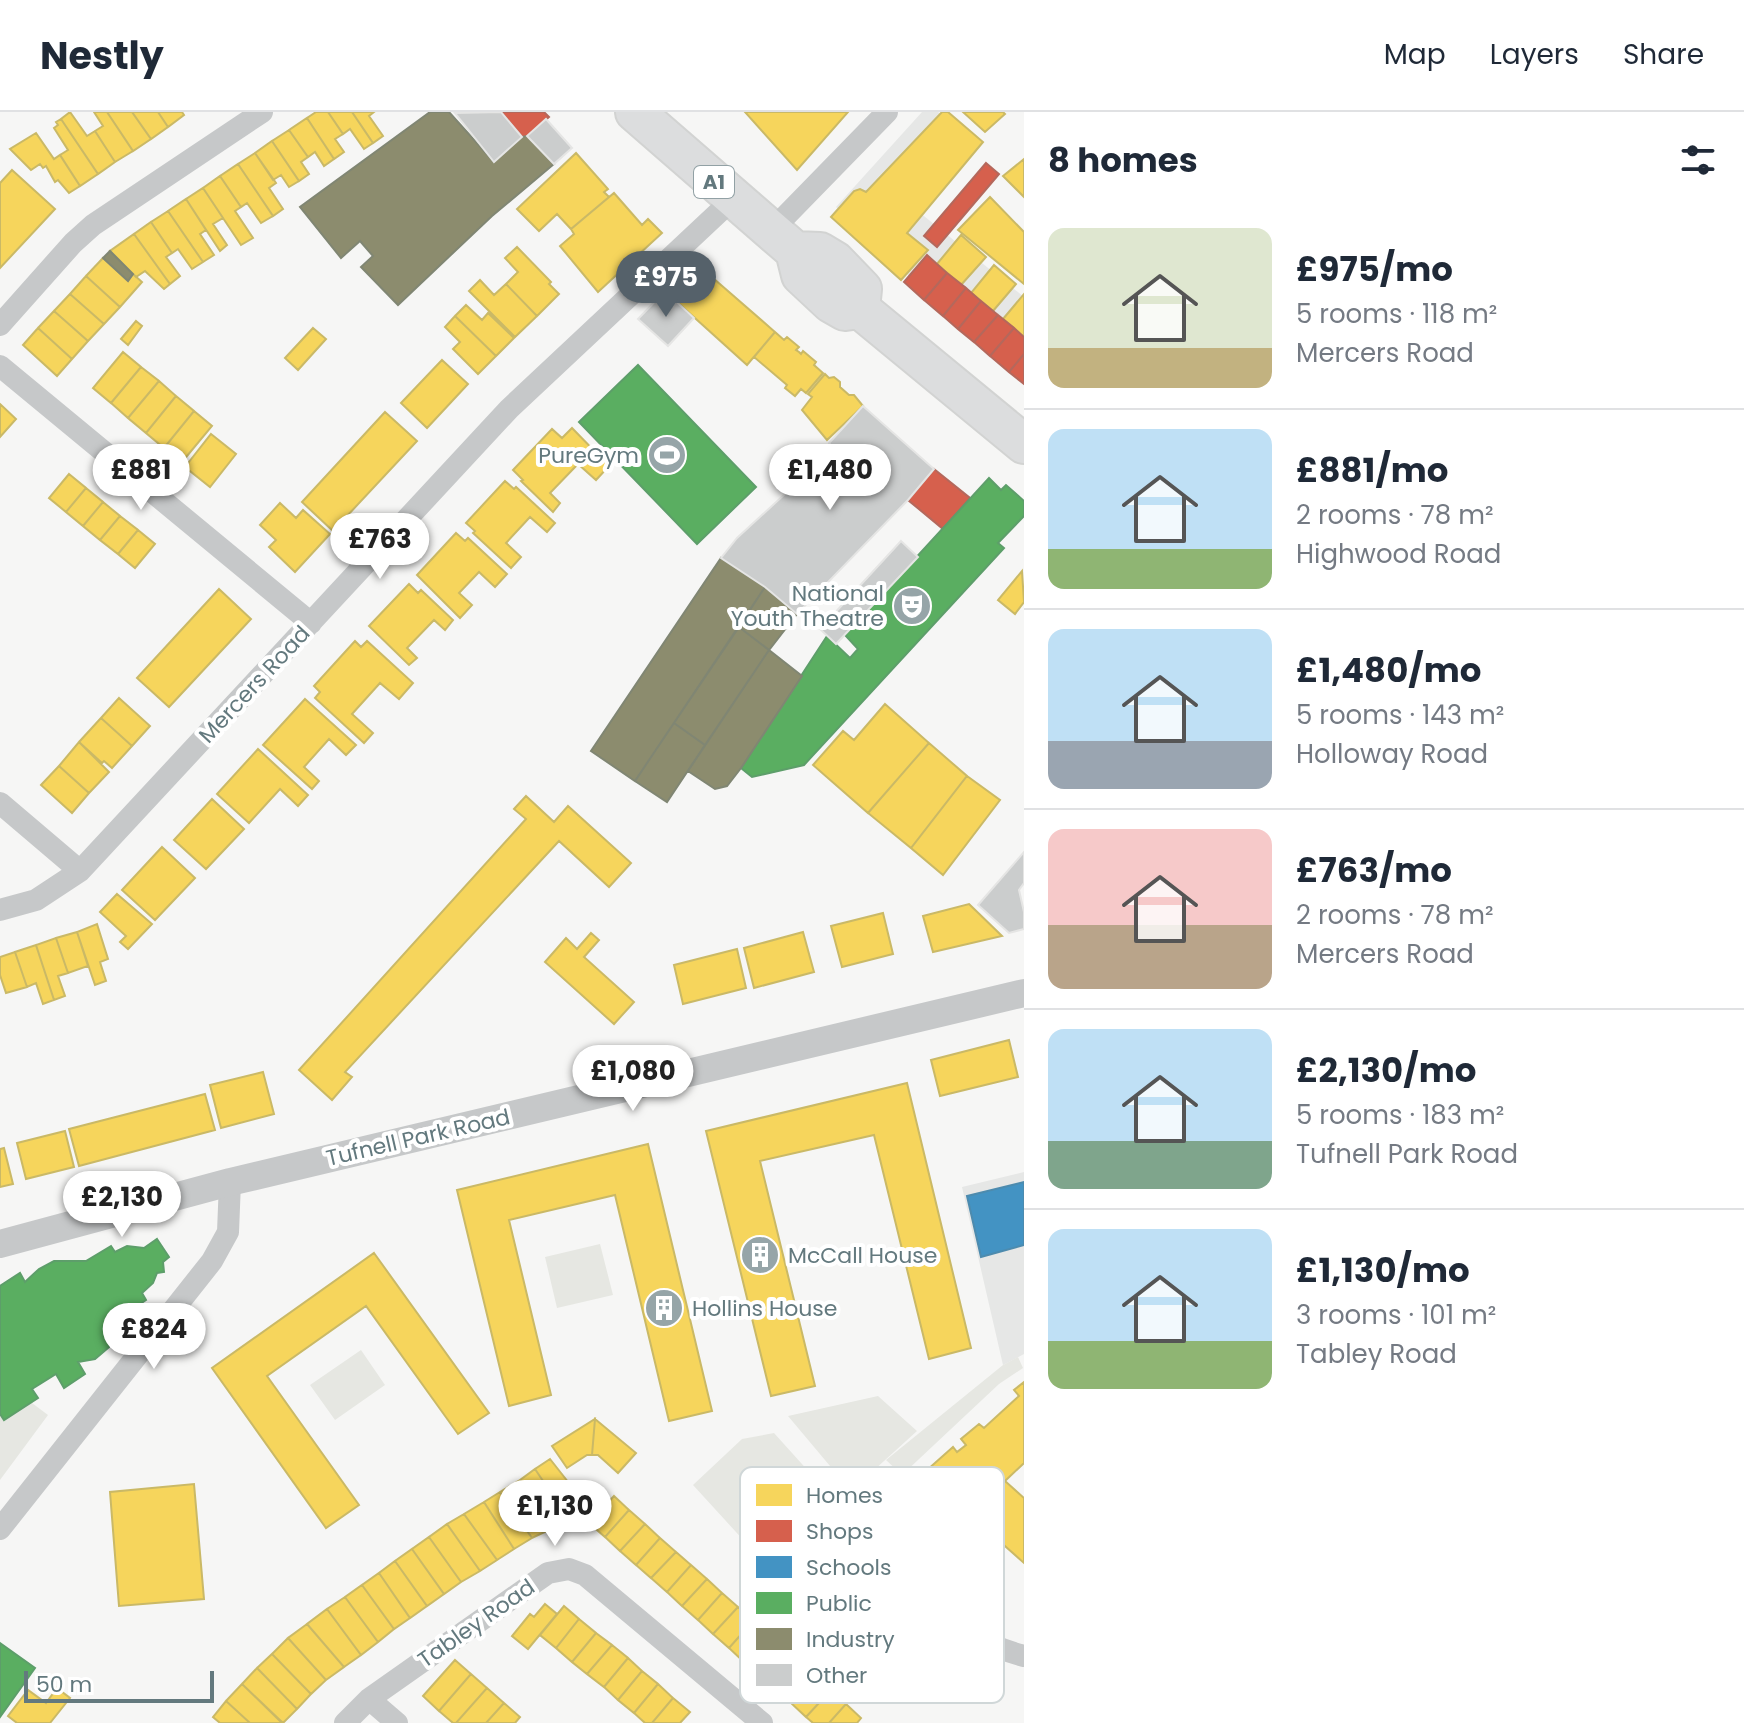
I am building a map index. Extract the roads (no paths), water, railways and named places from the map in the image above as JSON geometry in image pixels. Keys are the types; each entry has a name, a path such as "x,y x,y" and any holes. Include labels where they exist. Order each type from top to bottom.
{"highway":[{"name":"A1","path":"635,112 783,241 817,251 835,261 860,285 860,309 1024,444"}],"street":[{"path":"0,325 93,225 262,112"},
{"path":"783,241 887,112"},
{"name":"Mercers Road","path":"0,910 36,900 80,871 509,409 733,199"},
{"path":"0,366 311,623"},
{"path":"0,803 80,871"},
{"name":"Tufnell Park Road","path":"0,1244 230,1182 1024,993"},
{"path":"0,1529 212,1261 228,1232 230,1182"},
{"name":"Tabley Road","path":"345,1723 369,1699 548,1573 569,1569 585,1575 762,1723"},
{"path":"1004,1651 1024,1656"},
{"path":"369,1699 397,1723"}],"place":[{"name":"PureGym","path":"667,455"},
{"name":"National Youth Theatre","path":"912,606"},
{"name":"McCall House","path":"760,1255"},
{"name":"Hollins House","path":"664,1308"}]}
